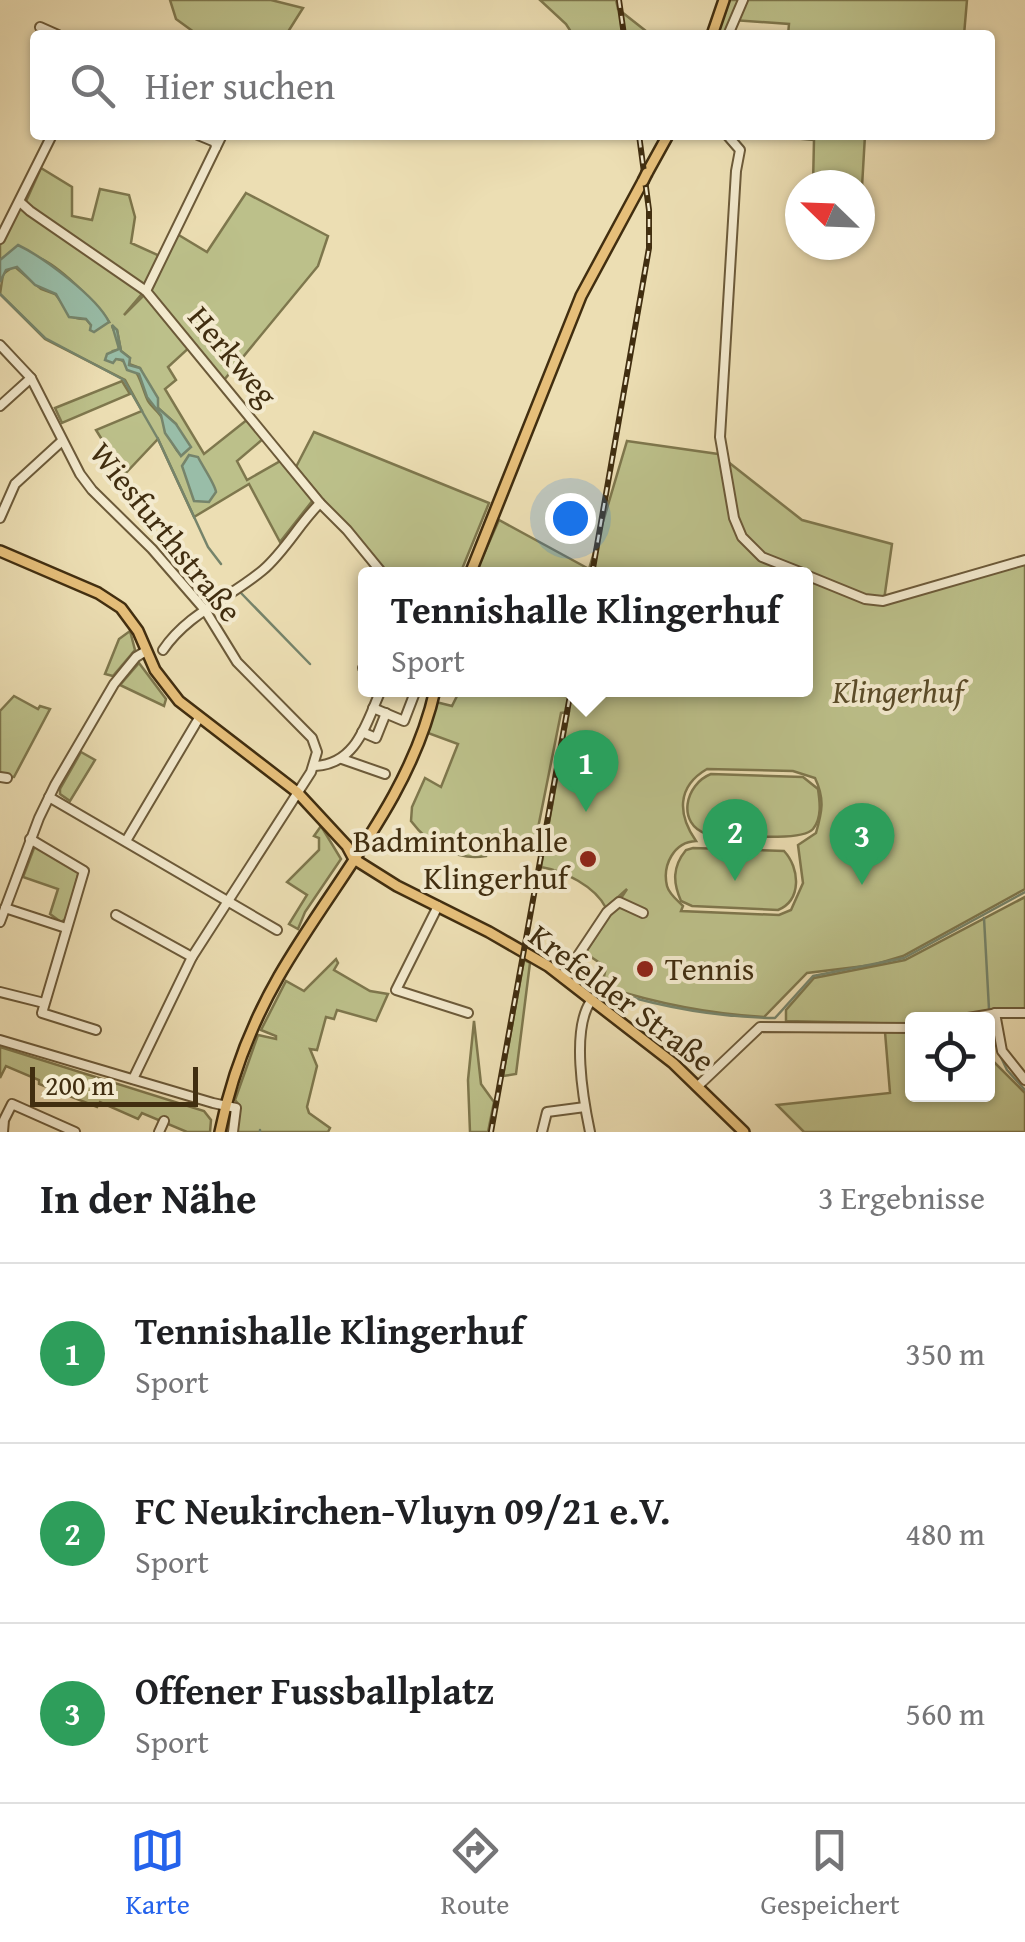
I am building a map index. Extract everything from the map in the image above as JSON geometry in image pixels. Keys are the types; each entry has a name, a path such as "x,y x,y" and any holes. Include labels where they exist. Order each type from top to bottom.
{"main road":[{"path":"714,30 724,0"},
{"path":"473,567 581,296 665,140"},
{"path":"0,552 109,599 133,621 167,687 199,718 297,792 348,846 354,860"},
{"path":"220,1132 237,1068 266,1002 407,773 433,697"},
{"name":"Krefelder Straße","path":"354,860 512,944 564,978 698,1086 744,1132"}],"street":[{"path":"730,30 742,0"},
{"path":"40,27 47,30"},
{"path":"0,239 50,140"},
{"path":"209,140 216,147"},
{"name":"Herkweg","path":"220,140 146,291 377,567"},
{"path":"731,140 740,150 720,437 734,518 750,548 786,567"},
{"path":"20,202 146,291"},
{"name":"Wiesfurthstraße","path":"0,345 31,378 92,490 152,549 205,610 237,662 312,738 317,752 315,766"},
{"path":"0,406 31,378"},
{"path":"0,518 15,484 62,441"},
{"path":"164,650 177,632 268,566 320,503"},
{"path":"813,578 865,599 883,601 1025,560"},
{"path":"0,922 49,797 114,684 136,657 146,651"},
{"path":"133,1079 192,957 227,900 315,766 328,766 353,750 378,697"},
{"path":"373,708 404,721 413,697"},
{"path":"362,732 376,738 386,713"},
{"path":"126,841 199,718"},
{"path":"342,759 384,774"},
{"path":"49,797 277,930"},
{"path":"30,839 84,871 42,1013 96,1030"},
{"path":"564,978 607,912 618,902 643,913"},
{"path":"438,906 396,990 468,1013"},
{"path":"5,908 66,928"},
{"path":"116,915 192,957"},
{"path":"0,992 44,1003"},
{"path":"590,1132 581,1070 583,1015 591,1000"},
{"path":"1025,1013 995,1013 1002,1051 1025,1080"},
{"path":"698,1086 760,1027 905,1028"},
{"path":"0,1040 236,1108 233,1132"},
{"path":"25,1110 30,1100"},
{"path":"4,1132 4,1120 12,1104 75,1132"},
{"path":"542,1132 546,1112 585,1107"},
{"path":"159,1132 164,1121"}],"green space":[{"path":"170,0 271,0 303,8 289,30 191,30 176,19"},
{"path":"540,0 616,0 618,9 645,30 570,30"},
{"path":"729,0 967,0 964,30 788,30 789,24 733,20 729,30 719,30"},
{"path":"814,140 865,140 863,170 813,170"},
{"path":"41,168 72,187 72,216 92,220 100,189 129,195 135,217 131,243 162,257 146,289 124,315 146,293 191,346 168,367 176,380 165,389 204,454 248,419 264,438 237,461 247,480 284,459 313,500 280,542 249,484 194,517 158,439 124,475 96,430 142,411 125,380 45,339 0,294 3,274 14,266 41,289 55,294 74,317 86,319 91,325 109,322 77,286 47,262 31,257 0,260 0,243 18,210 23,208","holes":["112,326 117,330 121,351 130,358 129,364 140,368 158,408 176,424 190,447 181,455 134,370 115,358 113,351 119,350 119,342"]},
{"path":"246,193 328,236 318,266 224,380 149,290 177,234 207,252"},
{"path":"122,381 130,394 62,423 55,408"},
{"path":"314,432 489,503 463,567 379,567 296,467"},
{"name":"Klingerhuf","path":"627,441 718,454 802,520 892,544 884,600 1025,561 1025,889 903,956 873,965 807,973 764,1017 682,1007 602,986 606,967 585,953 627,889 606,908 578,881 541,867 569,712 561,713 534,848 504,831 486,856 475,857 444,849 411,821 412,807 425,778 441,787 458,744 428,733 436,702 452,706 456,697 813,697 813,567 590,567","holes":["707,769 793,771 815,778 822,806 820,818 816,833 798,845 803,883 791,910 779,915 681,911 683,906 668,889 666,870 676,850 696,841 686,821 683,802 697,776"]},
{"name":"Klingerhuf","path":"499,520 585,567 478,567"},
{"path":"130,631 135,650 113,676 105,674 119,639"},
{"path":"139,663 166,699 164,706 120,685"},
{"path":"14,696 38,709 50,709 14,777 0,776 0,711"},
{"path":"81,752 95,760 70,801 60,794 60,789"},
{"path":"711,774 803,777 818,789 820,810 816,825 794,836 707,834 691,822 688,804 695,786"},
{"path":"321,826 341,859 298,929 289,924 307,895 287,882 319,850 319,838 314,836"},
{"path":"37,847 79,871 67,918 61,922 50,914 58,889 23,877"},
{"path":"693,848 784,851 793,866 795,891 778,910 692,906 681,901 675,881 681,856"},
{"path":"1025,897 1025,1010 905,1012 905,1024 786,1021 786,1010 814,978 905,960"},
{"path":"336,959 334,970 370,991 388,994 376,1021 337,1010 334,1019 326,1017 317,1050 310,1049 317,1066 307,1107 309,1113 330,1128 328,1132 235,1132 240,1106 235,1100 258,1035 276,1039 261,1030 286,981 304,991"},
{"path":"524,960 530,963 516,1074 503,1076"},
{"path":"474,1021 481,1084 494,1102 488,1132 470,1132 468,1080"},
{"path":"885,1032 905,1032 905,1102 995,1102 995,1063 1025,1093 1025,1132 804,1132 777,1105 890,1093"},
{"path":"0,1047 204,1111 211,1120 210,1132 187,1132 142,1113 138,1119 100,1102 97,1107 6,1066 0,1078"}],"shaded area":[{"path":"18,245 68,279 109,322 94,332 90,330 86,319 69,317 56,294 35,285 17,267 6,270 0,282 0,260"},
{"path":"112,325 117,330 121,351 130,358 129,365 140,368 158,398 158,408 176,424 191,447 181,456 165,433 161,415 147,397 139,374 127,370 123,360 105,360 107,354 119,349"},
{"path":"189,455 198,457 216,492 209,502 194,501 182,466"}],"waterway":[{"path":"0,294 45,338 124,380 158,439 208,547 221,564"},
{"path":"241,593 310,664"},
{"path":"601,988 687,1010 775,1018 813,976 904,958 1025,892"},
{"path":"984,918 989,1009"},
{"path":"995,1035 998,1047"},
{"path":"1000,1055 1007,1070 1025,1090"}],"railway":[{"path":"619,0 623,30"},
{"path":"593,567 649,248 649,210 640,140"},
{"path":"491,1132 570,697"}],"place":[{"name":"Tennishalle Klingerhuf","path":"586,812"},
{"name":"Badmintonhalle Klingerhuf","path":"588,859"},
{"name":"FC Neukirchen-Vluyn 09/21 e.V.","path":"735,881"},
{"name":"Offener Fussballplatz","path":"862,885"},
{"name":"Tennis","path":"645,969"}]}
